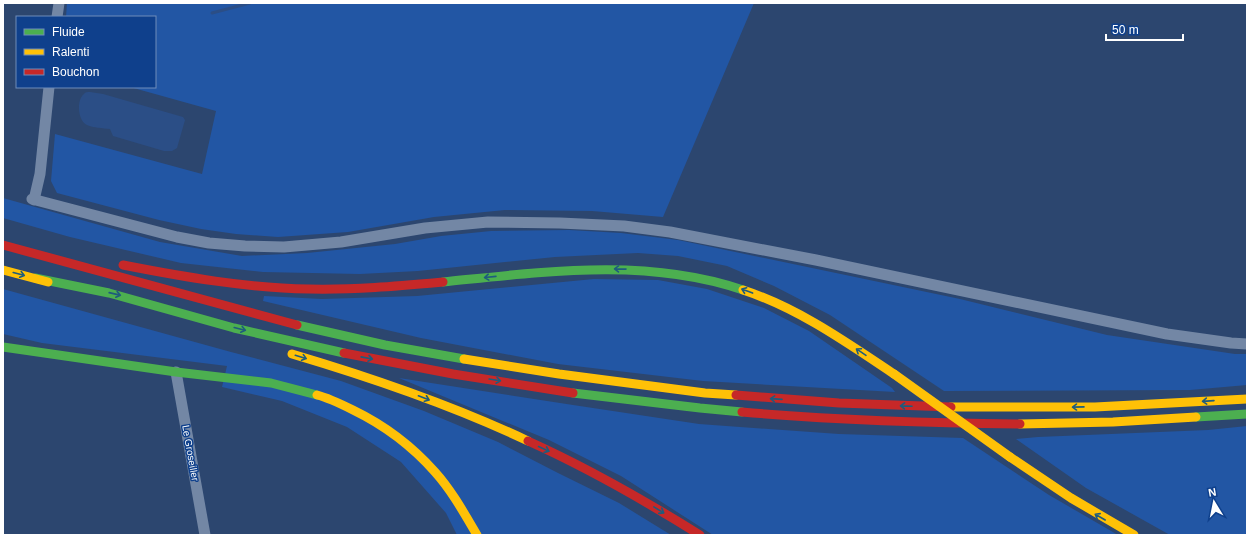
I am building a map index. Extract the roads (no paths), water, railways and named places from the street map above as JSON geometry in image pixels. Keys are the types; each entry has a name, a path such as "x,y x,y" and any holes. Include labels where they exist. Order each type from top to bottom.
{"main road":[{"path":"3,245 308,328 377,343 469,360 559,374 691,391 803,401 966,408 1095,407 1247,399"},
{"path":"115,263 176,276 222,283 310,289 406,286 508,276 616,269 669,272 728,284 769,300 801,315 832,333 894,374 1068,497 1100,517 1134,535"},
{"path":"3,270 117,295 216,323 371,359 558,391 702,408 847,419 988,424 1107,422 1247,414"},
{"path":"35,278 110,303"},
{"path":"3,347 176,372 270,383 326,397 367,417 403,441 435,472 458,504 477,535"},
{"path":"287,353 402,389 496,427 607,480 700,535"}],"street":[{"path":"57,16 59,3"},
{"path":"49,88 40,174 33,199 177,237 209,243 284,247 341,242 425,228 488,222 600,225 670,232 823,262 1159,332 1247,344"},
{"name":"Le Groseiller","path":"176,372 205,535"}],"waterway":[{"path":"212,13 250,3"}]}
